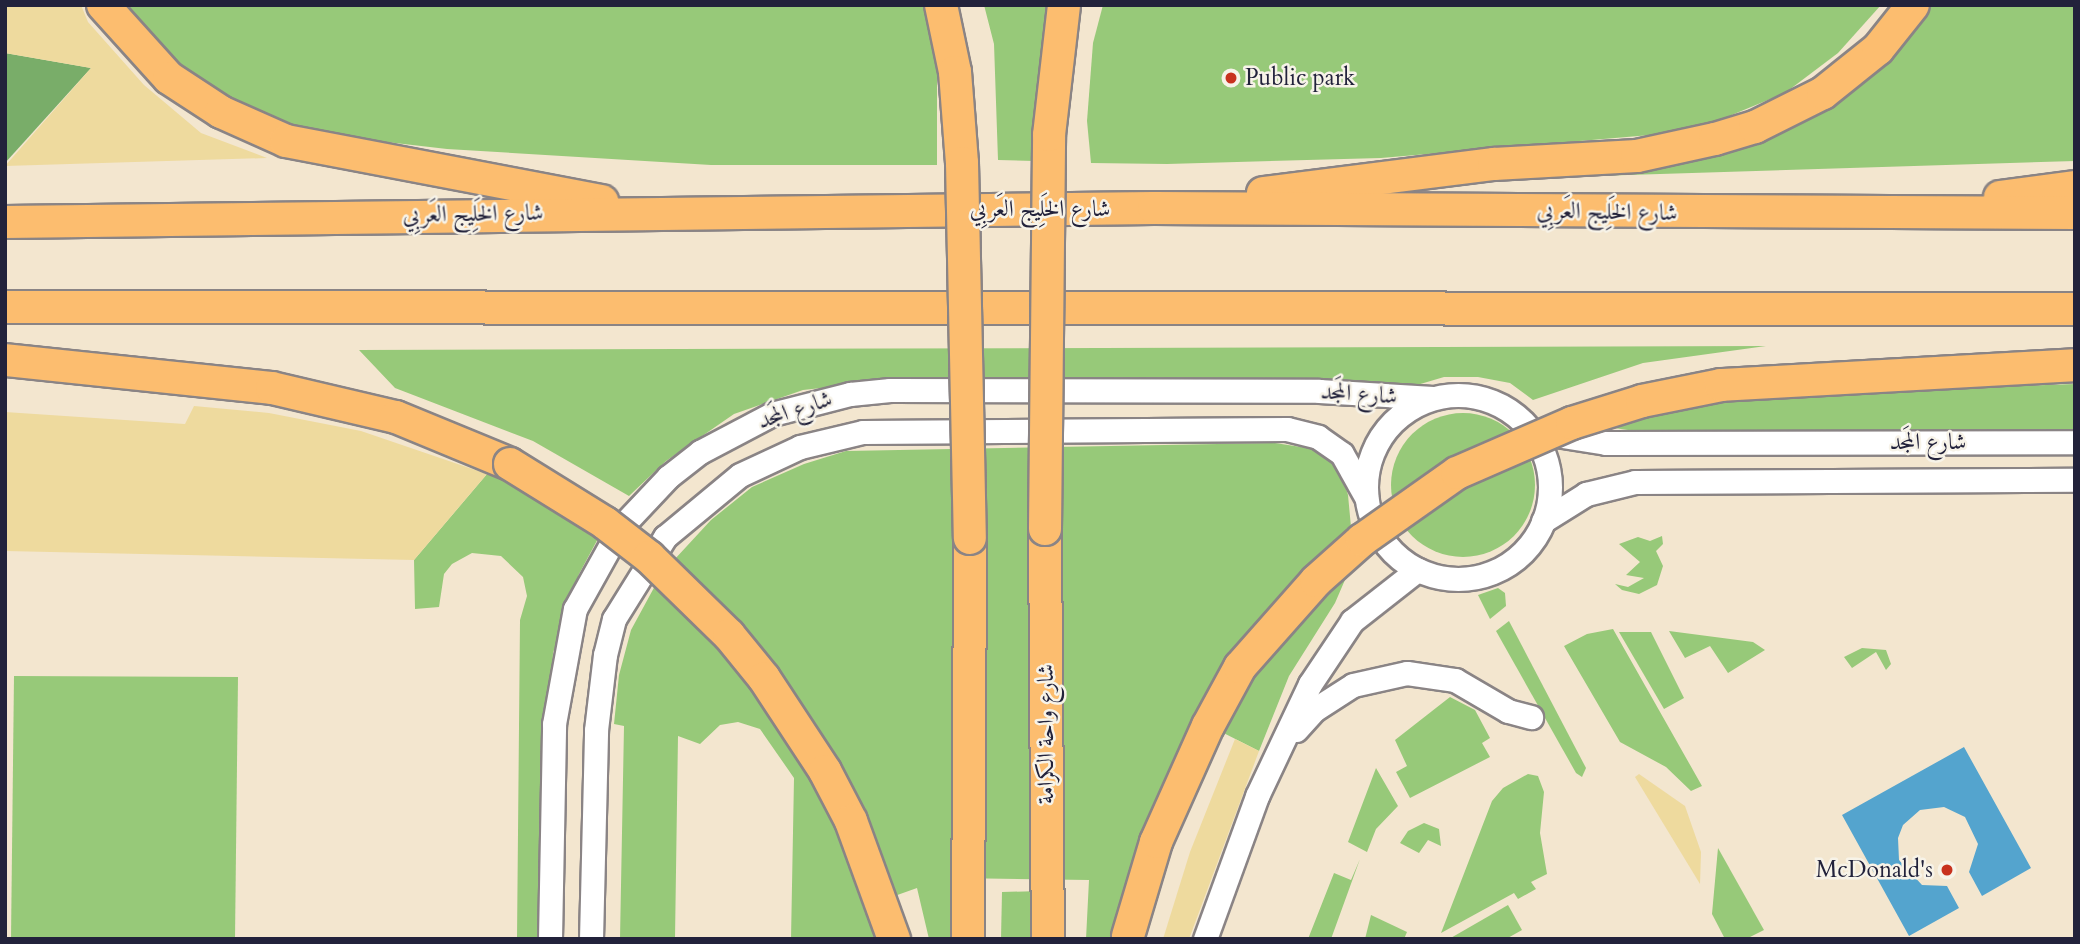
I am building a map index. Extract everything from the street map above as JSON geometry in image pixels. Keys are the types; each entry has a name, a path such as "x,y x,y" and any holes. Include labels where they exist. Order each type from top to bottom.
{"highway":[{"path":"103,5 169,78 220,112 286,141 541,187 651,212"},
{"path":"941,5 955,72 962,163 970,538 968,939"},
{"name":"شارع واحة الكرامة","path":"1048,939 1045,529 1049,135 1063,5"},
{"path":"1154,208 1494,163 1566,162 1677,150 1755,127 1823,93 1878,49 1913,5"},
{"path":"1876,214 2075,187"},
{"name":"شارع الخَلِيج العَربِي","path":"5,222 651,212 1154,208 2075,213"},
{"path":"5,307 2075,309"},
{"path":"5,360 73,364 272,388 396,417 510,464 587,511 649,557 729,635 764,678 804,735 851,821 894,939"},
{"path":"1128,937 1156,842 1208,726 1240,667 1275,624 1352,548 1457,474 1572,423 1642,401 1721,385 2075,365"}],"street":[{"name":"شارع المَجد","path":"550,939 554,724 575,608 620,528 668,477 700,452 735,431 797,406 890,390 1319,391 1433,398"},
{"path":"1465,396 1497,403 1531,430 1549,474 1543,521 1519,555 1493,572 1469,578 1444,578 1417,570 1382,540 1366,497 1366,476 1381,436 1412,407 1433,398 1465,396"},
{"name":"شارع المَجد","path":"591,939 596,730 605,654 614,620 665,537 740,475 800,447 863,432 1287,429 1318,437 1342,454 1366,497"},
{"name":"شارع المَجد","path":"1531,430 1606,443 2075,442"},
{"name":"شارع المَجد","path":"1543,521 1586,494 1635,482 2075,480"},
{"path":"1205,939 1257,796 1310,684 1352,621 1417,570"},
{"path":"1257,796 1304,720 1326,701 1369,679 1407,673 1443,677 1468,685 1508,711 1531,717"}],"green space":[{"path":"105,5 923,5 937,73 937,165 711,165 447,149 300,132 216,101"},
{"path":"984,5 1049,5 1035,161 998,160 994,44"},
{"path":"1103,5 1881,5 1838,53 1785,93 1722,119 1662,134 1381,158 1167,164 1091,163 1087,121 1093,43"},
{"path":"1932,5 2075,5 2075,161 1368,183 1664,164 1898,48"},
{"path":"5,53 91,68 5,163"},
{"path":"1766,346 1643,363 1533,400 1510,383 1478,377 1444,377 1417,385 895,380 803,390 734,414 666,461 629,496 533,441 395,388 359,350"},
{"path":"2075,384 2075,429 1642,432 1600,426 1745,395"},
{"path":"1463,413 1490,419 1514,434 1529,458 1535,485 1529,512 1514,536 1490,551 1463,557 1436,551 1412,536 1397,512 1391,485 1397,458 1412,434 1436,419"},
{"path":"1275,443 1314,449 1339,466 1348,495 1354,559 1335,603 1289,676 1259,751 1194,718 1167,775 1115,939 1086,939 1089,880 955,878 953,939 929,939 917,888 872,904 874,939 791,939 794,778 760,729 738,722 720,725 700,744 678,736 675,939 620,939 624,726 614,724 619,675 631,630 662,573 711,520 752,487 804,464 846,451"},
{"path":"487,474 525,489 601,533 579,574 553,653 543,939 517,939 520,620 527,596 523,577 501,556 472,553 452,564 444,574 439,607 415,609 414,560"},
{"path":"1662,536 1663,544 1656,551 1663,566 1657,585 1639,594 1622,590 1615,584 1628,587 1644,578 1626,575 1640,562 1619,544 1638,537 1650,541"},
{"path":"1498,588 1505,593 1506,606 1490,619 1478,595"},
{"path":"1509,621 1586,768 1582,777 1576,773 1496,631"},
{"path":"1613,629 1702,786 1691,791 1666,767 1620,742 1564,646 1587,634"},
{"path":"1669,631 1753,642 1765,650 1728,673 1710,646 1685,658"},
{"path":"1619,632 1651,632 1684,698 1664,709"},
{"path":"1862,648 1886,650 1891,664 1886,670 1876,652 1852,668 1844,657"},
{"path":"14,676 238,677 235,939 11,939"},
{"path":"1450,697 1475,710 1490,738 1482,743 1490,757 1410,798 1396,772 1407,766 1395,740"},
{"path":"1376,768 1398,806 1376,829 1367,852 1348,842"},
{"path":"1528,774 1538,776 1544,792 1540,833 1547,874 1531,882 1536,889 1518,899 1514,893 1441,933 1492,801 1503,788"},
{"path":"1424,823 1439,829 1441,846 1428,840 1419,853 1400,843 1408,831"},
{"path":"1718,848 1764,930 1746,939 1725,939 1712,914"},
{"path":"1360,859 1331,939 1308,939 1334,873 1351,880"},
{"path":"1040,891 1041,939 1001,939 1002,892"},
{"path":"1508,905 1522,930 1506,939 1449,939"},
{"path":"1371,915 1407,932 1404,939 1365,939"}],"sand":[{"path":"5,5 81,5 88,22 144,85 201,133 267,158 5,166 91,68 5,53"},
{"path":"194,406 269,413 361,431 487,474 414,560 5,551 5,412 185,424"},
{"path":"1235,739 1259,751 1189,939 1163,939 1190,852"},
{"path":"1639,774 1685,806 1701,852 1700,884 1635,777"}],"water":[{"path":"1964,747 2031,868 1982,896 1969,872 1978,844 1965,817 1944,807 1920,810 1903,825 1898,838 1899,860 1922,885 1947,886 1959,908 1909,936 1842,815"}],"place":[{"name":"Public park","path":"1231,78"},
{"name":"McDonald's","path":"1947,870"}]}
